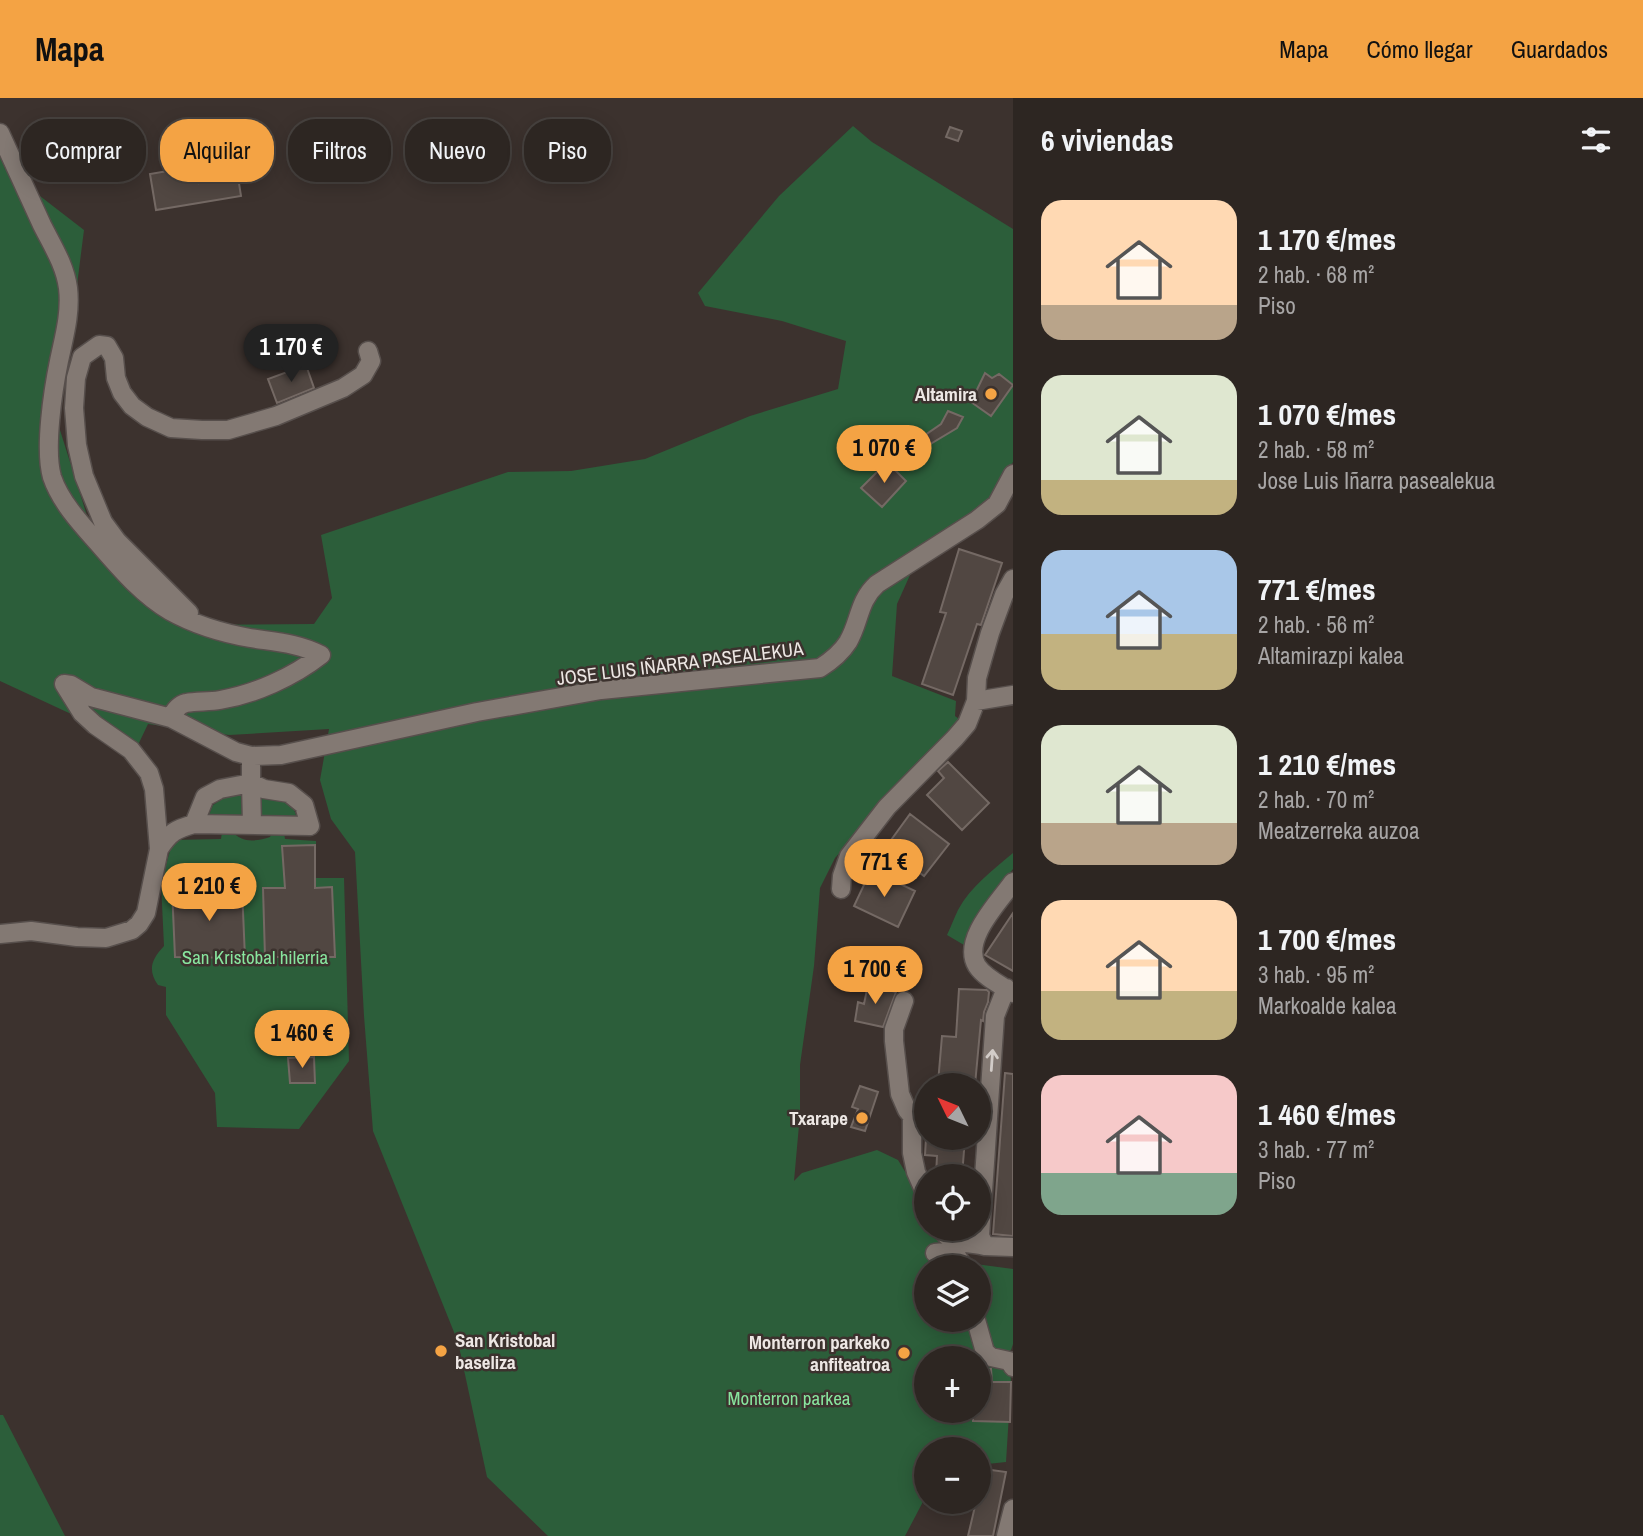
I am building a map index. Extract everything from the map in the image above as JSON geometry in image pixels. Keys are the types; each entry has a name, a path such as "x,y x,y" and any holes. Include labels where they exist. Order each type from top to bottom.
{"street":[{"path":"0,133 61,261 67,284 68,321 56,375 50,437 51,475 66,505 120,569 170,610 205,626 249,638 305,647 321,655 291,674 248,692 225,699 181,705 171,718"},
{"path":"205,626 117,541 93,502 84,476 74,408 76,378 82,358 99,345 107,346 114,358 116,378 122,393 132,406 147,417 171,428 228,430 276,416 343,388 363,375 371,361 368,351"},
{"name":"JOSE LUIS IÑARRA PASEALEKUA","path":"251,756 281,755 477,712 601,690 820,668 835,658 847,643 868,592 978,520 997,504 1013,474"},
{"path":"841,889 849,856 887,807 967,724 976,701 977,678 990,633 1013,579"},
{"path":"0,933 31,931 106,938 132,930 146,914 159,849 149,772 131,750 95,726 82,713 64,684 100,700 171,718 236,752 251,756 252,824"},
{"path":"976,701 1013,695"},
{"path":"159,849 176,829 194,824 310,825 304,804 289,793 264,789 251,783 220,789 205,797 194,824"},
{"path":"985,1245 980,1236 995,1016 1010,991 985,975 977,965 973,945 977,933 1013,882"},
{"path":"904,1001 894,1029 900,1094 912,1116 914,1164"},
{"path":"955,1241 1013,1247"},
{"path":"935,1253 948,1251 955,1255"},
{"path":"979,1332 985,1352 990,1357 1011,1364"},
{"path":"1006,1536 1013,1509"}],"green space":[{"name":"Monterron parkea","path":"853,126 872,142 1013,229 1013,462 993,499 923,546 897,604 892,676 956,701 955,716 959,719 955,728 933,747 835,858 820,888 814,966 800,1065 800,1114 794,1181 802,1173 877,1150 898,1160 914,1186 914,1241 947,1241 955,1255 914,1255 914,1332 972,1332 973,1346 914,1346 914,1423 991,1423 991,1365 1010,1366 1006,1462 991,1464 991,1437 914,1437 914,1514 917,1514 905,1536 548,1536 487,1477 458,1342 373,1131 355,852 331,819 320,780 329,729 229,735 148,724 138,745 0,681 0,156 5,169 84,230 59,427 89,522 178,625 314,624 332,598 321,535 508,472 571,471 645,459 750,416 838,389 846,341 782,321 705,306 698,293 779,196"},
{"path":"227,796 245,796 245,818 208,817 213,805"},
{"path":"260,796 288,802 297,818 261,817"},
{"name":"San Kristobal hilerria","path":"232,831 240,838 250,840 270,837 273,831 284,832 285,839 316,841 316,878 344,878 349,1061 299,1129 217,1127 215,1093 166,1015 166,987 158,985 153,974 152,964 164,946 161,883 173,840 221,839 222,832"},
{"path":"1013,853 1013,869 984,906 969,930 964,945 947,935 969,893"},
{"path":"991,1266 1013,1269 1011,1350 1006,1353 993,1349 986,1342 983,1333 991,1332"},
{"path":"0,1415 3,1415 65,1536 0,1536"}],"building":[{"path":"950,127 962,131 958,141 946,137"},
{"path":"160,172 160,182 239,182 241,196 156,210 150,174"},
{"path":"306,365 314,388 277,403 268,379"},
{"name":"Altamira","path":"985,373 992,378 999,374 1013,385 991,416 971,402"},
{"path":"948,411 963,417 957,428 922,449 915,442 941,424"},
{"path":"887,462 906,481 882,507 861,488"},
{"path":"959,549 1002,563 981,625 977,624 953,695 922,684 946,613 940,612"},
{"path":"948,762 989,803 962,830 927,795 944,778 938,771"},
{"path":"910,814 949,844 924,876 886,847"},
{"path":"315,845 315,888 332,887 335,957 265,957 263,888 285,888 282,846"},
{"path":"871,870 915,891 898,927 854,906"},
{"path":"172,888 242,888 245,958 175,957"},
{"path":"1013,913 1013,971 985,955"},
{"path":"868,985 896,992 883,1027 855,1021 858,1002 864,1004"},
{"path":"959,989 987,990 988,1002 983,1021 981,1020 976,1073 939,1073 942,1036 956,1037"},
{"path":"314,1057 315,1083 290,1083 288,1058"},
{"path":"1005,1073 1013,1074 1013,1236 993,1234"},
{"name":"Txarape","path":"860,1086 878,1092 865,1131 851,1127 858,1109 852,1107"},
{"path":"925,1150 964,1150 963,1164 937,1164 937,1156 925,1155"},
{"path":"991,1369 992,1382 1011,1382 1010,1422 991,1421"},
{"path":"991,1470 1006,1472 993,1536 968,1536 973,1514 991,1514"}],"place":[{"name":"Altamira","path":"991,394"},
{"name":"Txarape","path":"862,1118"},
{"name":"San Kristobal baseliza","path":"441,1351"},
{"name":"Monterron parkeko anfiteatroa","path":"904,1353"}]}
